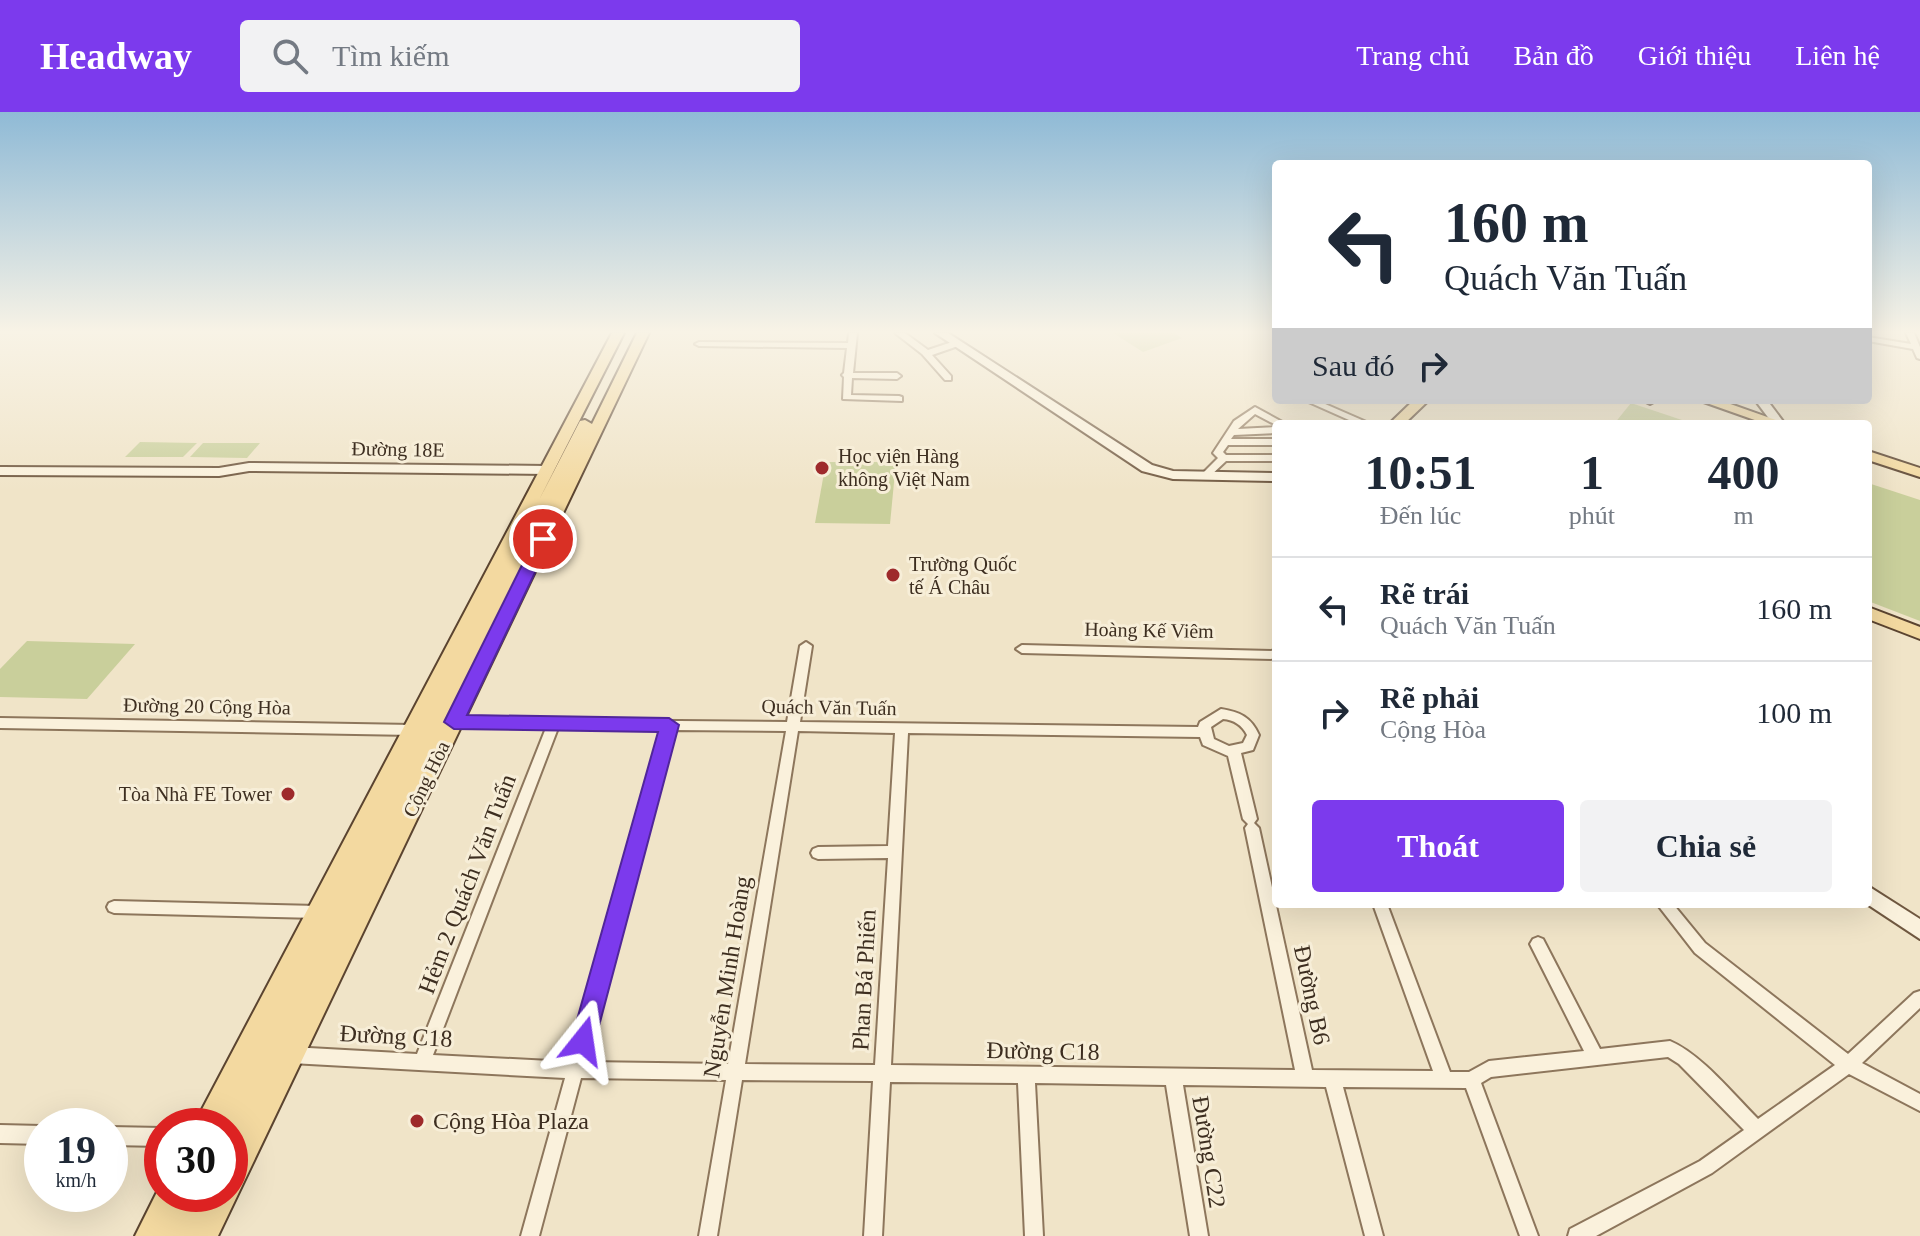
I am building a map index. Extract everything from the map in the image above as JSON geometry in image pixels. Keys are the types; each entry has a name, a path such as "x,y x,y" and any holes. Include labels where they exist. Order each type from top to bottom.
{"main road":[{"name":"Cộng Hòa","path":"248,1145 454,722 597,385"},
{"name":"Cộng Hòa","path":"241,1108 604,385"},
{"name":"Cộng Hòa","path":"216,1108 413,730 612,385"},
{"path":"1018,385 1140,465 1164,474 1272,477"},
{"path":"1400,420 1418,404"},
{"path":"1718,404 1768,420"},
{"path":"1764,404 1777,420"},
{"path":"1872,450 1920,463"},
{"path":"1872,456 1920,473"},
{"name":"Đường 18E","path":"0,461 228,461 249,467"},
{"path":"97,471 108,461"},
{"name":"Đường 18E","path":"0,471 219,472 249,467 562,471"},
{"path":"1872,615 1920,633"},
{"path":"1872,897 1920,930"},
{"path":"149,1236 162,1212"},
{"path":"176,1236 188,1212"},
{"path":"204,1236 215,1212"}],"street":[{"path":"846,385 846,397 899,399"},
{"path":"1318,404 1356,420"},
{"path":"1272,458 1224,458 1218,453 1231,432 1255,410 1274,420"},
{"path":"1231,432 1272,430"},
{"path":"1224,442 1272,442"},
{"path":"1205,476 1224,458"},
{"name":"Nguyễn Minh Hoàng","path":"708,1236 806,646"},
{"name":"Hoàng Kế Viêm","path":"1022,649 1272,655"},
{"path":"1216,715 1230,715 1251,727 1253,738 1245,749 1234,752 1215,747 1203,732 1206,721 1216,715"},
{"name":"Quách Văn Tuấn","path":"454,722 1203,732"},
{"name":"Đường 20 Cộng Hòa","path":"0,723 413,730"},
{"name":"Hẻm 2 Quách Văn Tuấn","path":"422,1061 554,723"},
{"path":"530,1236 669,725"},
{"name":"Phan Bá Phiến","path":"873,1236 902,728"},
{"name":"Đường B6","path":"1234,752 1305,1078"},
{"path":"818,853 895,852"},
{"path":"114,907 318,912"},
{"path":"1381,908 1444,1079"},
{"path":"1667,908 1700,948 1848,1065 1920,1103"},
{"path":"1538,944 1596,1058"},
{"path":"1577,1236 1706,1167 1848,1065 1920,998"},
{"name":"Đường C18","path":"291,1055 575,1070 1471,1080 1489,1069 1675,1050 1757,1131"},
{"path":"1026,1075 1034,1236"},
{"name":"Đường C22","path":"1173,1076 1199,1236"},
{"path":"1332,1078 1374,1236"},
{"path":"1471,1080 1529,1236"},
{"path":"0,1134 24,1135"}],"green space":[{"path":"1630,404 1634,404 1682,420 1617,420"},
{"path":"140,442 197,443 183,457 125,457"},
{"path":"203,443 260,443 247,458 190,457"},
{"path":"826,462 896,462 890,524 815,523"},
{"path":"1872,484 1920,500 1920,621 1872,603"},
{"path":"27,641 135,644 87,699 0,697 0,669"}],"place":[{"name":"Học viện Hàng không Việt Nam","path":"822,468"},
{"name":"Trường Quốc tế Á Châu","path":"893,575"},
{"name":"Tòa Nhà FE Tower","path":"288,794"},
{"name":"Cộng Hòa Plaza","path":"417,1121"}],"route":[{"path":"543,539 454,722 669,725 583,1041"}]}
